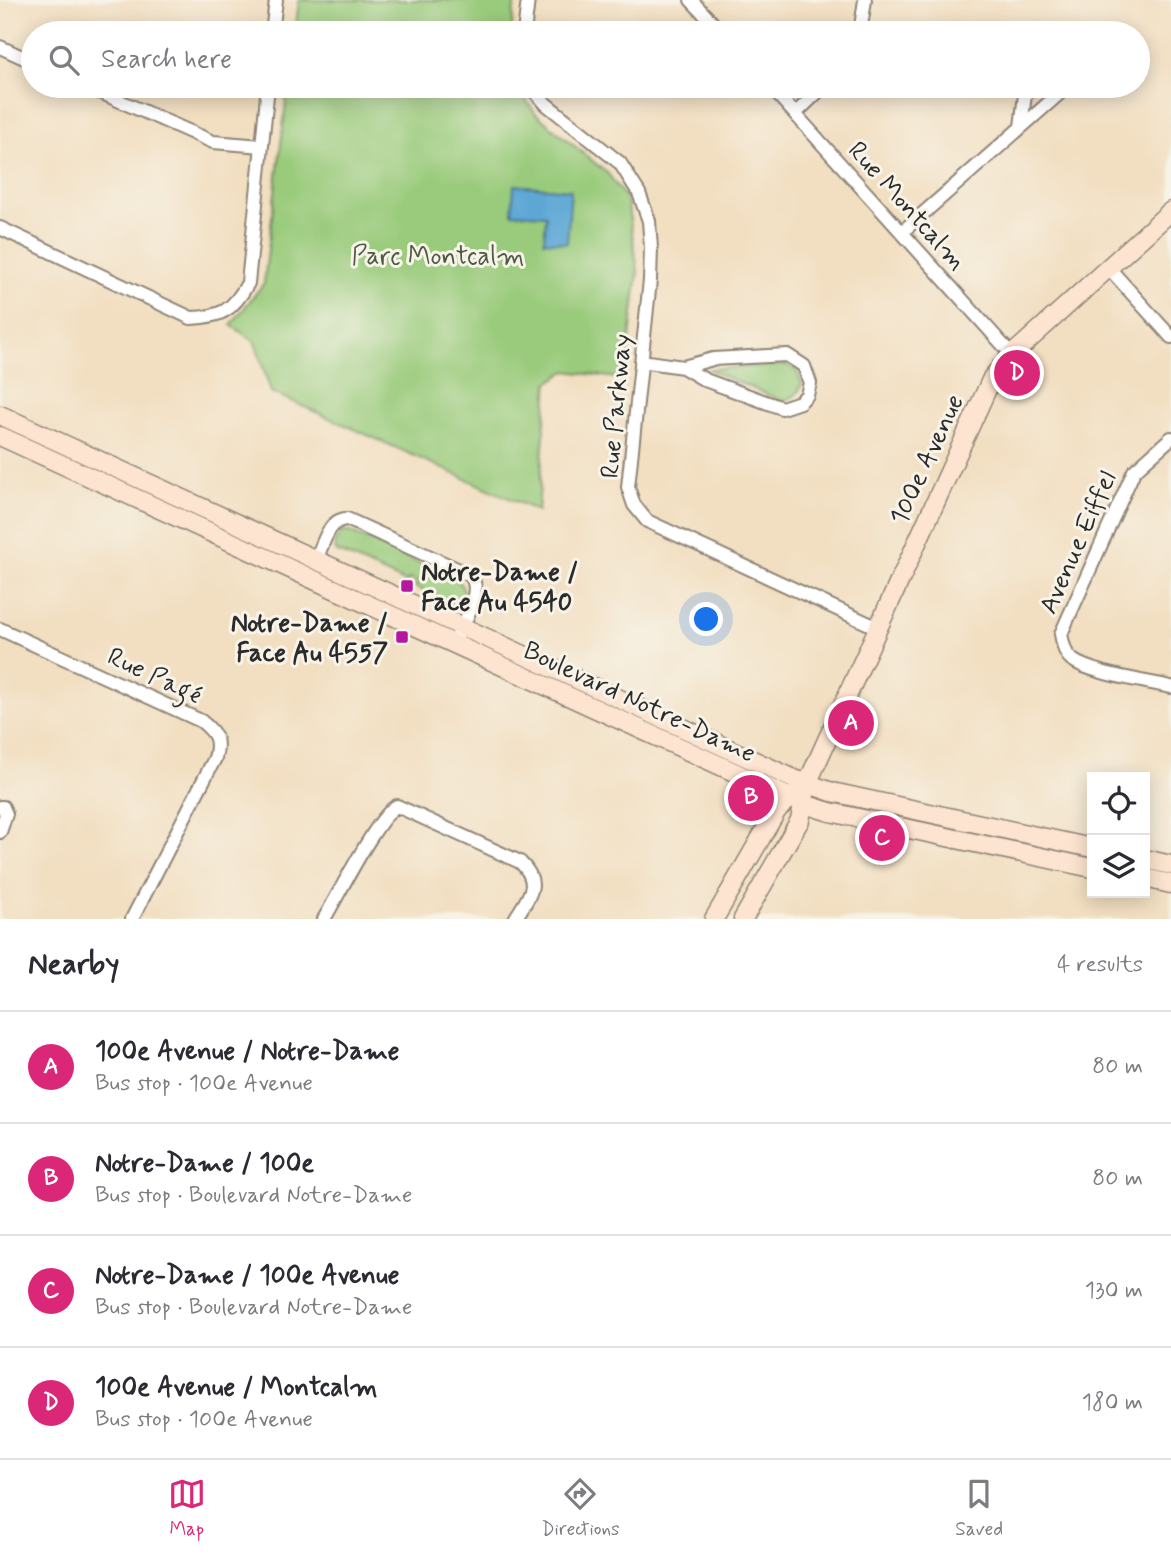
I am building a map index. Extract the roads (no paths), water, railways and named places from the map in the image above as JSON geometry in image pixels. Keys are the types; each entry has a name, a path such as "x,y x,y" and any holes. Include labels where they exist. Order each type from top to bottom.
{"street":[{"path":"273,21 276,0"},
{"path":"525,21 528,0"},
{"path":"691,0 711,21"},
{"path":"862,21 865,0"},
{"path":"0,47 21,57"},
{"path":"113,98 213,142 262,146"},
{"path":"0,228 191,318 209,317 228,310 248,283 267,98"},
{"name":"Rue Parkway","path":"541,98 620,163 639,193 649,220 651,248 628,487 634,505 648,521 878,628"},
{"name":"Rue Montcalm","path":"782,98 1012,355"},
{"path":"796,113 812,98"},
{"path":"1021,127 1025,98"},
{"path":"902,232 1054,98"},
{"name":"100e Avenue","path":"743,919 798,825 797,801 992,378 1012,355 1171,211"},
{"path":"1108,267 1171,337"},
{"path":"641,361 683,367 705,380 782,408 800,402 807,395 810,383 804,366 787,355 713,359 683,367"},
{"name":"Boulevard Notre-Dame","path":"0,415 807,784 832,792 1087,847"},
{"name":"Boulevard Notre-Dame","path":"0,436 797,801 830,812 1087,866"},
{"name":"Avenue Eiffel","path":"1171,438 1134,471 1061,634 1063,647 1070,658 1084,666 1171,687"},
{"path":"316,560 330,529 337,521 347,519 473,577 476,591 453,645"},
{"name":"Rue Pagé","path":"0,629 201,721 215,732 219,744 215,758 132,919"},
{"path":"714,919 777,810 797,801"},
{"path":"324,919 372,837 390,810 397,806 520,862 533,881 531,892 515,919"},
{"path":"0,807 3,807 6,814 0,832"},
{"path":"1150,860 1171,865"},
{"path":"1150,879 1171,884"}],"water":[{"path":"514,185 571,190 567,243 544,241 546,215 512,213"}],"place":[{"name":"100e Avenue / Montcalm","path":"1017,373"},
{"name":"Notre-Dame / Face Au 4540","path":"407,586"},
{"name":"Notre-Dame / Face Au 4557","path":"402,637"},
{"name":"100e Avenue / Notre-Dame","path":"851,723"},
{"name":"Notre-Dame / 100e","path":"751,798"},
{"name":"Notre-Dame / 100e Avenue","path":"882,838"}],"park label":[{"name":"Parc Montcalm","path":"438,255"}]}
